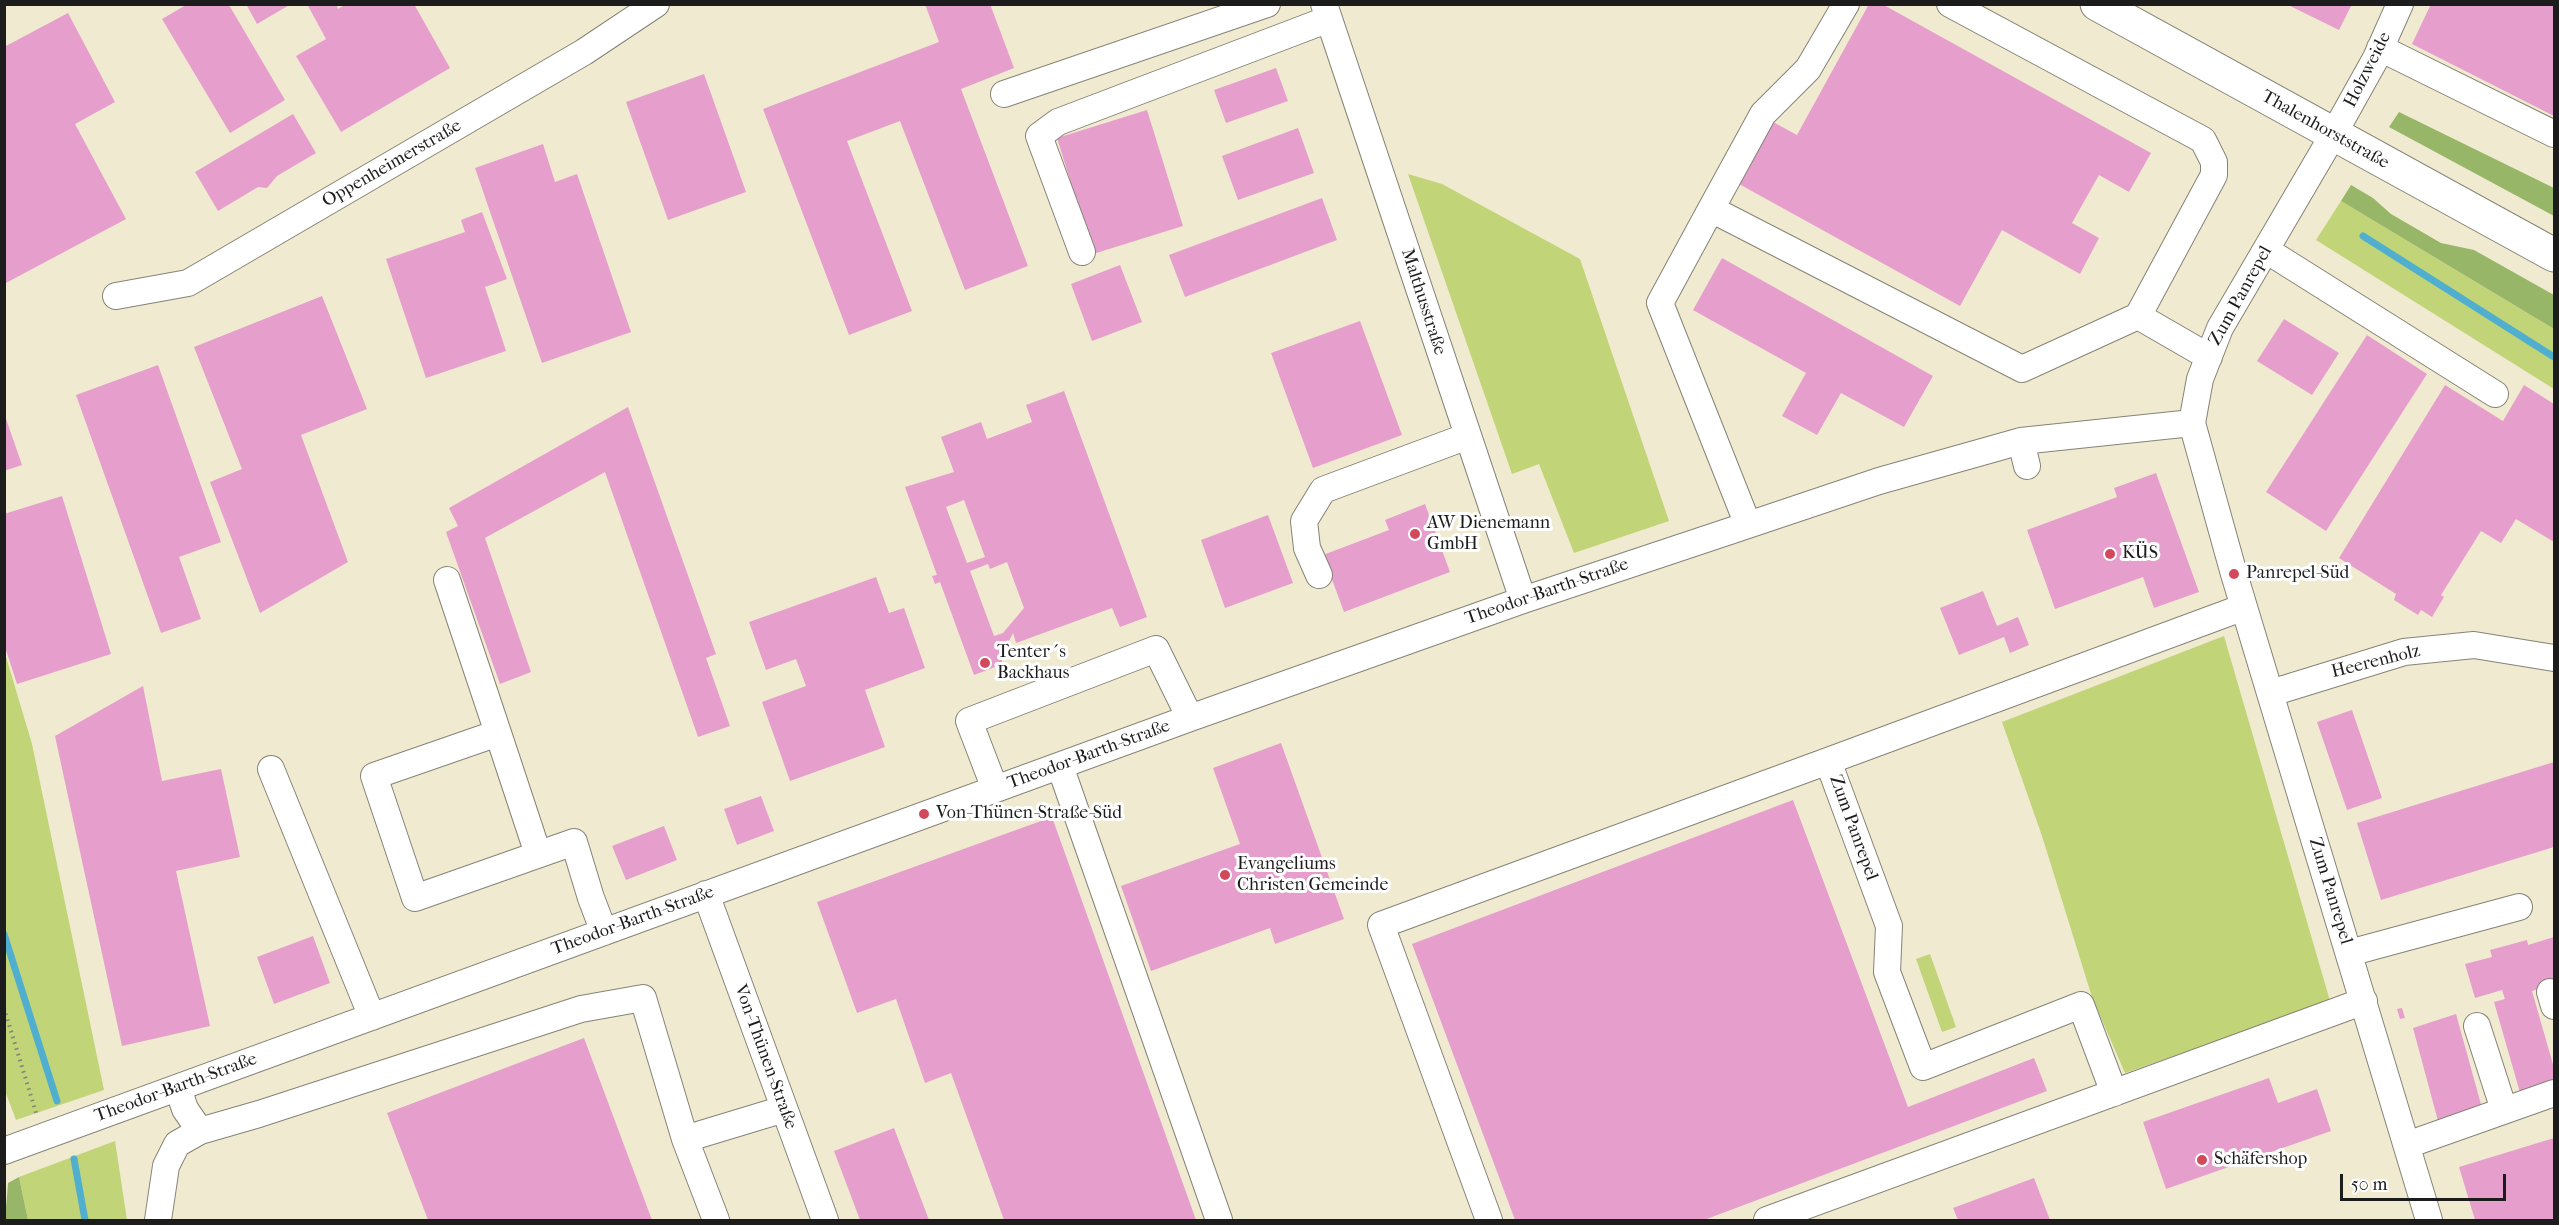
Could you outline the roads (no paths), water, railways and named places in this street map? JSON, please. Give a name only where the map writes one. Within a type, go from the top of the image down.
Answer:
[{"type":"main road","name":"Thalenhorststraße","points":[[2097,4],[2554,255]]},
{"type":"street","name":"Oppenheimerstraße","points":[[116,296],[188,283],[584,52],[656,4]]},
{"type":"street","points":[[1004,94],[1267,4]]},
{"type":"street","points":[[1748,525],[1660,303],[1762,114],[1808,69],[1846,4]]},
{"type":"street","points":[[1711,209],[2022,369],[2138,316],[2214,175],[2214,162],[2210,150],[2203,140],[1950,4]]},
{"type":"street","name":"Holzweide","points":[[2333,135],[2380,48],[2400,4]]},
{"type":"street","points":[[1082,252],[1039,136],[1058,122],[1327,12]]},
{"type":"street","name":"Malthusstraße","points":[[1327,12],[1523,600]]},
{"type":"street","points":[[2380,48],[2554,134]]},
{"type":"street","name":"Zum Panrepel","points":[[2333,135],[2220,328],[2200,379],[2192,423],[2244,607],[2429,1221]]},
{"type":"street","points":[[2266,250],[2495,394]]},
{"type":"street","points":[[2138,316],[2209,357]]},
{"type":"street","name":"Theodor-Barth-Straße","points":[[4,1151],[1190,718],[1523,600],[1879,481],[2021,441],[2192,423]]},
{"type":"street","points":[[1319,575],[1307,548],[1304,521],[1323,490],[1468,436]]},
{"type":"street","points":[[2021,441],[2027,466]]},
{"type":"street","points":[[447,580],[538,855]]},
{"type":"street","name":"Zum Panrepel","points":[[2114,1093],[2081,1005],[1923,1067],[1887,972],[1889,926],[1828,761],[2244,607]]},
{"type":"street","name":"Heerenholz","points":[[2271,693],[2404,652],[2474,645],[2554,658]]},
{"type":"street","points":[[995,789],[969,721],[1156,649],[1190,718]]},
{"type":"street","points":[[498,733],[374,776],[415,898],[574,842],[604,932]]},
{"type":"street","points":[[1489,1221],[1382,925],[1828,761]]},
{"type":"street","points":[[1059,766],[1219,1221]]},
{"type":"street","points":[[271,769],[372,1017]]},
{"type":"street","name":"Von-Thünen-Straße","points":[[706,894],[825,1221]]},
{"type":"street","points":[[2349,953],[2519,907]]},
{"type":"street","points":[[158,1221],[170,1158],[177,1144],[200,1131],[581,1010],[643,998],[685,1139],[716,1221]]},
{"type":"street","points":[[1767,1221],[2364,1001]]},
{"type":"street","points":[[2477,1026],[2504,1110]]},
{"type":"street","points":[[178,1088],[185,1109],[200,1131]]},
{"type":"street","points":[[2407,1145],[2554,1093]]},
{"type":"street","points":[[685,1139],[784,1109]]},
{"type":"waterway","points":[[2363,236],[2554,357]]},
{"type":"waterway","points":[[4,934],[57,1101]]},
{"type":"waterway","points":[[74,1159],[85,1220]]},
{"type":"place","name":"AW Dienemann GmbH","points":[[1415,534]]},
{"type":"place","name":"KÜS","points":[[2110,554]]},
{"type":"place","name":"Panrepel-Süd","points":[[2234,574]]},
{"type":"place","name":"Tenter´s Backhaus","points":[[985,663]]},
{"type":"place","name":"Von-Thünen-Straße-Süd","points":[[924,814]]},
{"type":"place","name":"Evangeliums Christen Gemeinde","points":[[1225,875]]},
{"type":"place","name":"Schäfershop","points":[[2202,1160]]}]
